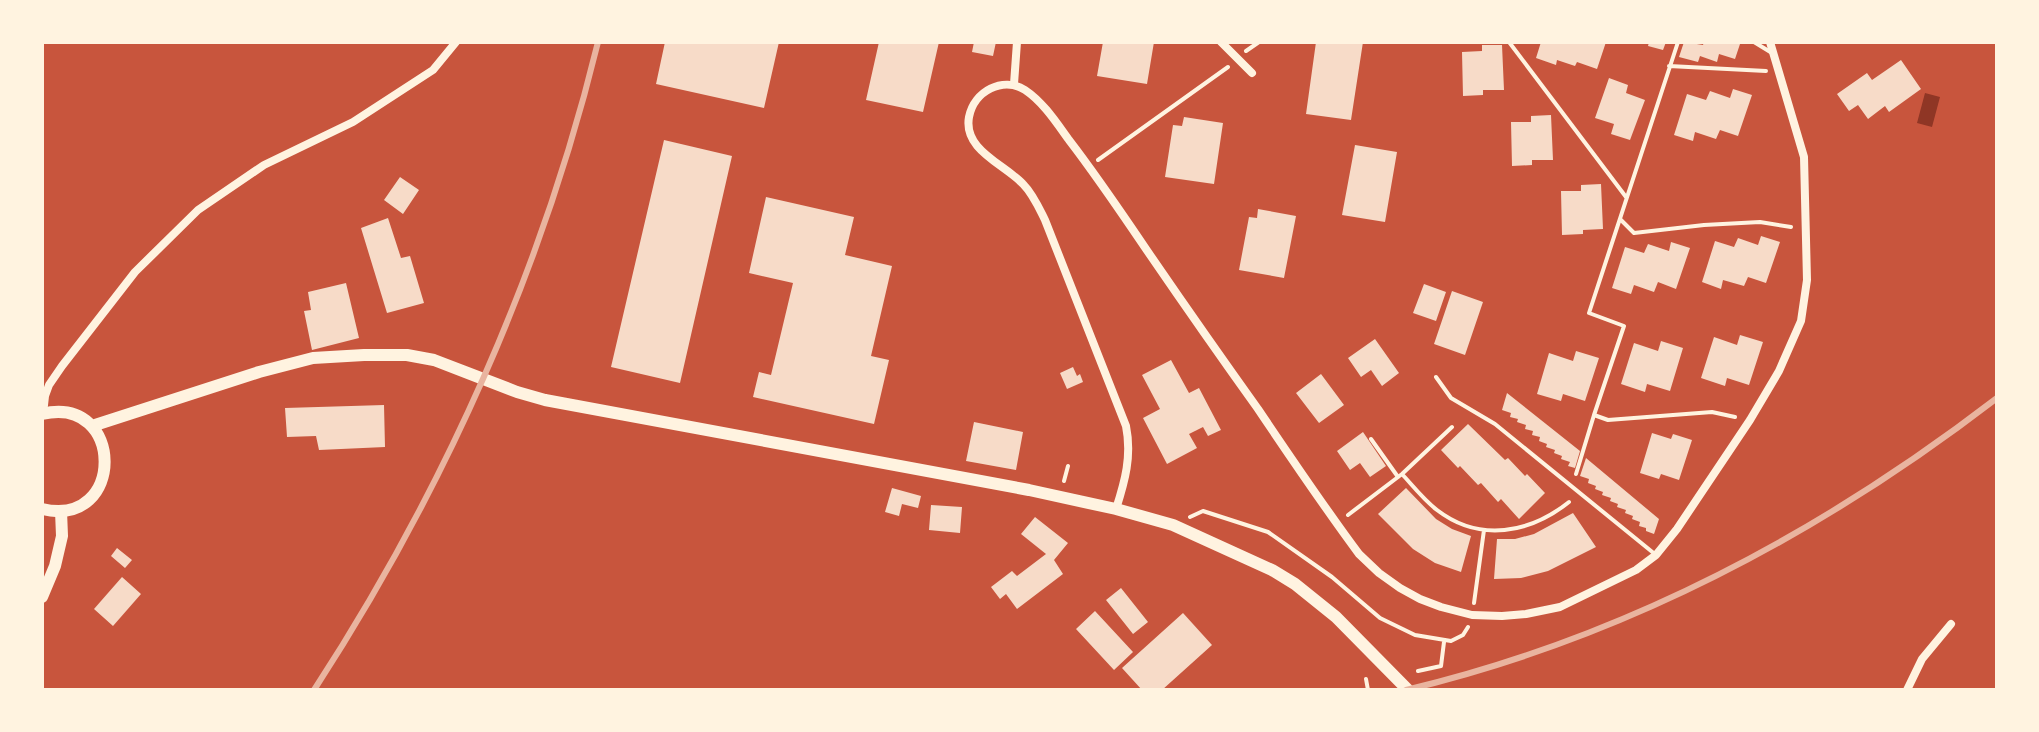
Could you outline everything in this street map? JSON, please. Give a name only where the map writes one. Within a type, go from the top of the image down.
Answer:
[{"type":"main road","points":[[92,426],[259,372],[313,358],[407,355],[434,360],[545,400],[1029,490],[1173,525],[1272,570],[1295,584],[1336,617],[1408,690]]},
{"type":"main road","points":[[42,509],[61,511],[84,503],[101,485],[106,460],[104,448],[92,426],[73,414],[43,414]]},
{"type":"main road","points":[[42,597],[55,566],[62,536],[61,511]]},
{"type":"street","points":[[43,414],[49,385],[62,366],[135,272],[198,210],[264,165],[353,122],[433,70],[456,42]]},
{"type":"street","points":[[1014,84],[1017,42]]},
{"type":"street","points":[[1221,42],[1252,73]]},
{"type":"street","points":[[1116,509],[1129,455],[1122,417],[1036,201],[1022,183],[978,147],[969,128],[970,112],[984,92],[996,85],[1014,84],[1033,96],[1048,112],[1359,554],[1400,588],[1441,607],[1472,615],[1526,614],[1560,607],[1636,570],[1656,555],[1750,420],[1779,371],[1801,321],[1807,280],[1804,157],[1770,42]]},
{"type":"street","points":[[1907,690],[1922,659],[1951,624]]},
{"type":"lane","points":[[1754,42],[1772,53]]},
{"type":"lane","points":[[1436,377],[1451,398],[1495,424],[1656,555]]},
{"type":"path","points":[[1509,42],[1626,197]]},
{"type":"path","points":[[1579,463],[1624,326],[1589,313],[1678,42]]},
{"type":"path","points":[[1669,66],[1780,74]]},
{"type":"path","points":[[1102,158],[1223,72]]},
{"type":"path","points":[[1620,219],[1634,233],[1760,222],[1807,229]]},
{"type":"path","points":[[1594,415],[1608,420],[1712,412],[1750,420]]},
{"type":"path","points":[[1348,515],[1400,476],[1452,427]]},
{"type":"path","points":[[1371,439],[1400,476],[1437,510],[1451,519],[1484,530],[1531,525],[1569,502]]},
{"type":"path","points":[[1064,481],[1068,466]]},
{"type":"path","points":[[1196,514],[1203,511],[1268,532],[1332,577],[1380,618],[1415,635],[1444,642],[1458,639],[1468,628],[1472,615]]},
{"type":"path","points":[[1474,601],[1484,530]]},
{"type":"path","points":[[1418,671],[1441,666],[1444,642]]},
{"type":"path","points":[[1366,679],[1368,690]]},
{"type":"shaded area","points":[[1925,93],[1940,97],[1932,127],[1917,123]]},
{"type":"building","points":[[665,42],[779,42],[764,108],[656,84]]},
{"type":"building","points":[[879,42],[939,42],[923,112],[866,100]]},
{"type":"building","points":[[974,42],[996,42],[993,56],[972,52]]},
{"type":"building","points":[[1103,42],[1154,42],[1147,84],[1097,76]]},
{"type":"building","points":[[1316,42],[1363,42],[1351,120],[1306,114]]},
{"type":"building","points":[[1541,42],[1606,42],[1597,69],[1577,62],[1575,66],[1557,60],[1556,65],[1536,58]]},
{"type":"building","points":[[1649,42],[1666,42],[1663,50],[1648,46]]},
{"type":"building","points":[[1684,42],[1740,44],[1735,59],[1719,54],[1717,62],[1700,56],[1698,62],[1679,57]]},
{"type":"building","points":[[1482,45],[1502,45],[1504,90],[1483,90],[1483,95],[1463,96],[1462,52],[1482,51]]},
{"type":"building","points":[[1901,60],[1921,89],[1889,112],[1885,106],[1868,119],[1858,105],[1849,111],[1837,94],[1867,73],[1872,80]]},
{"type":"building","points":[[1609,78],[1628,85],[1626,93],[1645,100],[1630,140],[1611,134],[1614,124],[1595,118]]},
{"type":"building","points":[[1733,89],[1752,95],[1738,136],[1720,130],[1716,139],[1695,132],[1693,141],[1674,135],[1687,94],[1706,100],[1710,91],[1730,98]]},
{"type":"building","points":[[1551,115],[1553,160],[1532,160],[1532,165],[1512,166],[1511,122],[1531,122],[1531,116]]},
{"type":"building","points":[[1184,117],[1223,123],[1214,184],[1165,177],[1173,125],[1182,126]]},
{"type":"building","points":[[664,140],[732,156],[680,383],[611,367]]},
{"type":"building","points":[[1355,145],[1397,152],[1385,222],[1342,215]]},
{"type":"building","points":[[400,177],[419,190],[403,214],[384,200]]},
{"type":"building","points":[[1601,184],[1603,229],[1562,235],[1561,191],[1581,191],[1581,185]]},
{"type":"building","points":[[766,197],[854,217],[845,255],[892,266],[871,356],[889,360],[874,424],[753,397],[759,372],[771,375],[793,283],[749,273]]},
{"type":"building","points":[[1258,209],[1296,216],[1284,278],[1239,270],[1249,217],[1257,218]]},
{"type":"building","points":[[388,218],[401,258],[410,256],[424,303],[387,313],[361,228]]},
{"type":"building","points":[[1761,236],[1780,242],[1766,283],[1748,277],[1744,286],[1723,280],[1721,289],[1702,282],[1715,241],[1734,247],[1738,238],[1758,245]]},
{"type":"building","points":[[1671,242],[1690,248],[1676,289],[1658,282],[1654,292],[1634,285],[1631,294],[1612,288],[1625,247],[1644,253],[1648,244],[1669,251]]},
{"type":"building","points":[[346,283],[359,338],[312,350],[304,311],[311,310],[308,292]]},
{"type":"building","points":[[1424,284],[1446,292],[1436,321],[1413,313]]},
{"type":"building","points":[[1452,291],[1483,302],[1465,355],[1434,344]]},
{"type":"building","points":[[1740,335],[1763,342],[1749,385],[1727,378],[1725,386],[1701,378],[1714,337],[1737,345]]},
{"type":"building","points":[[1375,339],[1399,373],[1382,386],[1371,370],[1361,377],[1348,358]]},
{"type":"building","points":[[1661,341],[1683,348],[1670,391],[1647,384],[1645,392],[1621,384],[1634,343],[1658,351]]},
{"type":"building","points":[[1576,351],[1599,358],[1585,401],[1563,394],[1561,401],[1537,394],[1549,353],[1573,361]]},
{"type":"building","points":[[1171,360],[1189,393],[1199,388],[1221,430],[1208,436],[1203,427],[1189,434],[1197,448],[1167,464],[1143,418],[1160,409],[1142,375]]},
{"type":"building","points":[[1073,367],[1083,382],[1067,389],[1060,373]]},
{"type":"building","points":[[1321,374],[1344,405],[1319,423],[1296,393]]},
{"type":"building","points":[[1507,393],[1580,451],[1575,468],[1568,466],[1570,462],[1561,459],[1562,456],[1554,453],[1555,450],[1539,441],[1540,437],[1532,435],[1533,431],[1525,429],[1526,425],[1510,417],[1511,413],[1502,410]]},
{"type":"building","points":[[384,405],[385,447],[319,450],[316,436],[287,437],[285,408]]},
{"type":"building","points":[[974,422],[1023,432],[1016,470],[966,461]]},
{"type":"building","points":[[1468,424],[1545,493],[1519,519],[1501,499],[1498,502],[1481,483],[1478,485],[1441,450]]},
{"type":"building","points":[[1363,432],[1386,466],[1370,477],[1360,463],[1350,470],[1337,451]]},
{"type":"building","points":[[1652,433],[1671,439],[1673,434],[1692,440],[1679,480],[1661,474],[1659,479],[1640,473]]},
{"type":"building","points":[[1586,458],[1659,519],[1654,534],[1639,526],[1640,522],[1625,513],[1626,510],[1617,507],[1618,504],[1610,501],[1611,498],[1602,495],[1603,492],[1595,489],[1596,486],[1588,483],[1589,479],[1580,476]]},
{"type":"building","points":[[892,488],[921,496],[918,508],[902,504],[899,516],[885,512]]},
{"type":"building","points":[[1406,488],[1436,519],[1471,536],[1461,572],[1435,563],[1413,549],[1378,514]]},
{"type":"building","points":[[931,505],[962,507],[960,533],[929,530]]},
{"type":"building","points":[[1573,513],[1596,547],[1548,571],[1521,578],[1494,579],[1497,539],[1515,539],[1534,534]]},
{"type":"building","points":[[1035,517],[1068,543],[1054,560],[1063,574],[1017,609],[1006,594],[1000,599],[991,587],[1012,571],[1017,576],[1046,554],[1021,534]]},
{"type":"building","points":[[117,548],[132,560],[125,568],[111,556]]},
{"type":"building","points":[[122,577],[141,594],[113,626],[94,609]]},
{"type":"building","points":[[1121,588],[1148,622],[1133,634],[1106,600]]},
{"type":"building","points":[[1095,611],[1133,652],[1114,670],[1076,629]]},
{"type":"building","points":[[1183,613],[1212,645],[1162,690],[1142,690],[1122,668]]},
{"type":"railway","points":[[314,690],[405,538],[483,378],[518,296],[548,212],[598,42]]},
{"type":"railway","points":[[1406,690],[1565,642],[1717,576],[1861,494],[1997,398]]}]
